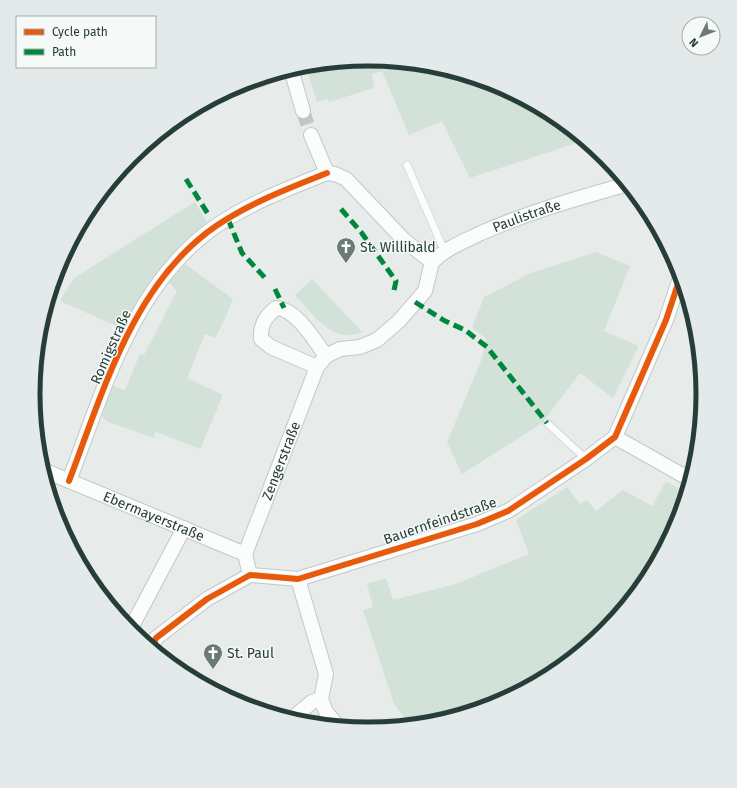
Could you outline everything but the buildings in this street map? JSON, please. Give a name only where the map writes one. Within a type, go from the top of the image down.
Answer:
[{"type":"street","points":[[293,75],[302,111]]},
{"type":"street","points":[[310,136],[327,173],[346,178],[404,240],[432,262]]},
{"type":"street","name":"Romigstraße","points":[[69,481],[127,334],[144,303],[184,253],[215,226],[264,198],[327,173]]},
{"type":"street","name":"Paulistraße","points":[[432,262],[444,250],[500,225],[565,202],[622,186]]},
{"type":"street","name":"Zengerstraße","points":[[245,554],[317,367],[326,356],[340,349],[360,347],[378,340],[399,321],[424,291],[432,262]]},
{"type":"street","name":"Bauernfeindstraße","points":[[250,575],[298,579],[477,524],[508,511],[586,459],[615,437],[666,320],[678,283]]},
{"type":"street","points":[[317,367],[271,347],[261,339],[260,328],[268,314],[276,308],[284,308],[295,316],[326,356]]},
{"type":"street","points":[[615,437],[686,477]]},
{"type":"street","name":"Ebermayerstraße","points":[[50,473],[245,554]]},
{"type":"street","points":[[134,623],[184,528]]},
{"type":"street","points":[[154,643],[156,638],[207,599],[250,575],[245,554]]},
{"type":"street","points":[[298,579],[326,674],[320,699],[326,712],[334,721]]},
{"type":"street","points":[[297,714],[312,702],[320,699]]},
{"type":"lane","points":[[407,166],[444,250]]},
{"type":"lane","points":[[547,423],[586,459]]},
{"type":"shaded area","points":[[347,66],[390,66],[411,68],[454,77],[474,83],[514,99],[551,121],[579,142],[470,178],[442,121],[409,135],[382,71],[372,74],[374,88],[329,102],[328,99],[317,102],[307,71]]},
{"type":"shaded area","points":[[263,83],[265,86],[232,98],[198,114],[223,99]]},
{"type":"shaded area","points":[[195,202],[207,223],[181,246],[170,259],[149,286],[121,328],[60,301],[74,278]]},
{"type":"shaded area","points":[[596,252],[630,266],[604,331],[639,346],[613,398],[580,373],[542,423],[462,474],[447,442],[480,364],[487,339],[472,328],[484,297],[531,273]]},
{"type":"shaded area","points":[[185,264],[233,299],[215,338],[205,334],[187,378],[223,395],[200,449],[156,432],[153,438],[106,421],[101,414],[113,386],[125,390],[140,354],[144,355],[177,291],[169,282]]},
{"type":"shaded area","points":[[312,279],[362,332],[352,335],[333,331],[324,326],[309,311],[295,295]]},
{"type":"shaded area","points":[[666,481],[683,491],[672,520],[642,577],[615,611],[585,641],[551,667],[514,689],[474,705],[454,711],[407,720],[394,704],[363,610],[373,607],[367,584],[386,578],[393,600],[456,584],[529,554],[516,520],[567,487],[580,504],[587,500],[596,511],[623,490],[652,506]]},
{"type":"tunnel","points":[[303,111],[311,135]]},
{"type":"marked path","points":[[186,179],[208,214]]},
{"type":"marked path","points":[[341,209],[361,232],[396,281],[393,295]]},
{"type":"marked path","points":[[228,219],[242,253],[266,279]]},
{"type":"marked path","points":[[275,289],[284,308]]},
{"type":"marked path","points":[[415,302],[445,321],[465,330],[487,347],[547,423]]},
{"type":"cycle path","points":[[69,481],[109,376],[124,342],[142,308],[163,277],[187,250],[216,226],[242,210],[270,196],[327,173]]},
{"type":"cycle path","points":[[154,643],[156,638],[207,599],[250,575],[298,579],[477,524],[508,511],[586,459],[615,437],[666,320],[678,283]]},
{"type":"place","name":"St. Willibald","points":[[346,264]]},
{"type":"place","name":"St. Paul","points":[[213,670]]}]
